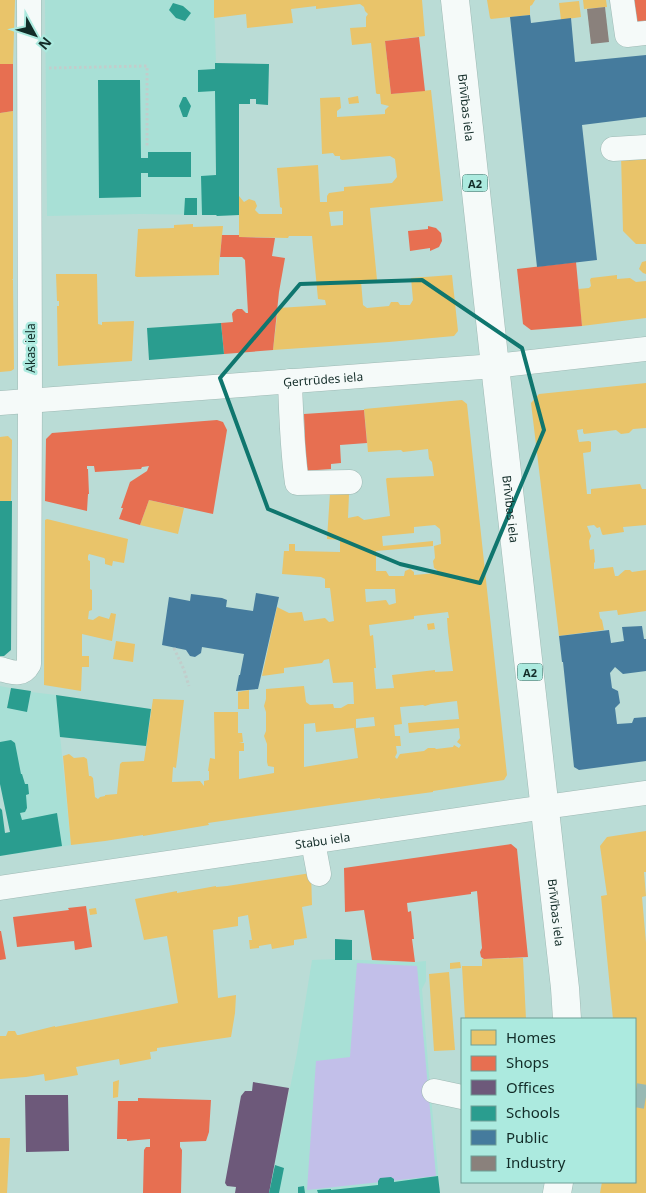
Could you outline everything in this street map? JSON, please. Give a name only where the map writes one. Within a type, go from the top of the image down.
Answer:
[{"type":"highway","name":"Brīvības iela","points":[[455,0],[568,1018]]},
{"type":"street","name":"Akas iela","points":[[0,670],[18,673],[27,668],[28,664],[30,400],[29,0]]},
{"type":"street","points":[[622,0],[627,35],[646,33]]},
{"type":"street","points":[[613,149],[646,147]]},
{"type":"street","name":"Ģertrūdes iela","points":[[0,402],[495,366],[646,349]]},
{"type":"street","points":[[290,381],[294,463],[297,483],[350,482]]},
{"type":"street","name":"Stabu iela","points":[[0,888],[646,793]]},
{"type":"street","points":[[313,842],[319,874]]},
{"type":"street","points":[[434,1091],[461,1097]]},
{"type":"path","points":[[46,68],[147,66],[147,146]]},
{"type":"path","points":[[174,648],[190,686]]},
{"type":"highlighted area","points":[[422,280],[522,348],[544,430],[480,583],[400,564],[268,509],[220,378],[300,284]]},
{"type":"shaded area","points":[[45,0],[214,0],[215,69],[198,70],[198,91],[215,91],[216,215],[47,216]]},
{"type":"shaded area","points":[[0,686],[10,688],[7,708],[27,711],[31,692],[56,695],[71,845],[15,854],[0,784]]},
{"type":"shaded area","points":[[312,960],[426,961],[426,981],[422,989],[440,1193],[269,1193],[297,1053]]},
{"type":"shaded area","points":[[357,963],[417,966],[436,1176],[307,1190],[316,1061],[350,1057]]},
{"type":"building: Homes","points":[[0,0],[15,0],[13,64],[0,64]]},
{"type":"building: Homes","points":[[214,0],[422,0],[425,36],[385,41],[391,94],[431,90],[443,201],[370,208],[377,280],[361,281],[363,305],[367,308],[389,306],[391,302],[398,302],[400,305],[410,305],[413,300],[411,278],[452,275],[458,331],[454,336],[273,350],[278,308],[326,305],[325,300],[318,299],[312,236],[289,236],[288,238],[239,237],[239,196],[244,202],[249,199],[255,201],[257,206],[255,210],[259,214],[282,214],[277,168],[318,165],[320,202],[327,202],[329,193],[344,191],[344,187],[392,183],[397,177],[395,159],[390,156],[342,160],[340,156],[335,156],[333,153],[322,154],[320,98],[340,97],[341,108],[337,111],[337,117],[385,114],[385,110],[389,106],[381,104],[380,94],[376,93],[371,43],[352,45],[350,28],[366,27],[366,17],[368,14],[360,4],[316,9],[316,6],[291,9],[293,23],[247,28],[246,14],[214,18]],"holes":[[[343,211],[343,225],[331,226],[329,212]]]},
{"type":"building: Homes","points":[[487,0],[535,0],[530,6],[530,15],[491,19]]},
{"type":"building: Homes","points":[[583,0],[606,0],[607,7],[584,9]]},
{"type":"building: Homes","points":[[579,1],[581,17],[561,20],[559,3]]},
{"type":"building: Homes","points":[[358,96],[359,103],[349,104],[348,98]]},
{"type":"building: Homes","points":[[13,111],[12,280],[14,369],[0,372],[0,113]]},
{"type":"building: Homes","points":[[646,153],[646,244],[636,244],[623,231],[621,155]]},
{"type":"building: Homes","points":[[193,224],[193,227],[223,226],[219,275],[135,276],[138,229],[174,228],[174,225]]},
{"type":"building: Homes","points":[[646,261],[646,274],[639,269],[642,262]]},
{"type":"building: Homes","points":[[56,274],[97,274],[98,324],[102,325],[102,322],[134,321],[132,361],[58,366],[57,306],[59,306],[59,301],[57,301]]},
{"type":"building: Homes","points":[[617,275],[617,279],[630,278],[636,282],[646,281],[646,318],[582,326],[578,289],[589,288],[591,286],[591,278]]},
{"type":"building: Homes","points":[[646,383],[646,428],[633,429],[629,433],[621,434],[616,430],[584,434],[583,429],[577,430],[579,442],[591,442],[591,451],[583,453],[587,494],[591,494],[591,489],[640,484],[642,489],[646,489],[646,525],[623,527],[624,532],[603,535],[600,527],[597,528],[594,525],[587,526],[591,536],[589,541],[590,550],[594,549],[594,569],[613,567],[615,576],[618,576],[625,570],[632,572],[646,570],[646,611],[618,615],[617,610],[599,612],[604,630],[559,636],[531,403],[539,394]]},
{"type":"building: Homes","points":[[462,400],[467,404],[507,775],[504,780],[433,792],[208,823],[209,825],[143,836],[71,845],[63,756],[69,754],[74,758],[84,757],[87,759],[89,776],[93,778],[95,797],[98,799],[105,795],[117,794],[120,764],[122,762],[144,761],[153,699],[184,700],[176,768],[173,767],[172,782],[200,781],[204,786],[204,781],[209,780],[210,758],[215,759],[214,712],[238,712],[238,733],[242,733],[243,742],[239,743],[244,743],[244,751],[239,751],[239,779],[274,773],[274,767],[268,766],[267,744],[264,736],[266,731],[266,712],[264,706],[266,689],[304,686],[306,702],[310,705],[333,704],[334,708],[341,708],[348,704],[354,704],[353,682],[333,683],[329,659],[324,660],[322,663],[284,668],[284,673],[262,676],[277,607],[289,613],[302,612],[304,621],[325,618],[329,622],[334,621],[330,588],[325,588],[325,579],[321,577],[282,574],[284,551],[289,551],[289,544],[295,544],[295,551],[340,552],[340,540],[327,539],[330,493],[349,494],[348,518],[358,516],[364,520],[390,516],[387,478],[434,476],[428,449],[403,452],[401,450],[368,452],[364,409]],"holes":[[[435,525],[440,529],[441,544],[434,546],[435,558],[433,561],[437,573],[414,575],[414,572],[410,569],[405,571],[404,576],[389,576],[386,571],[376,571],[376,551],[433,546],[433,541],[383,546],[382,536],[414,533],[414,527]],[[365,589],[395,589],[396,603],[389,605],[386,600],[366,602]],[[448,612],[448,632],[453,671],[435,672],[435,670],[392,675],[394,688],[376,689],[373,635],[370,636],[369,625],[414,619],[414,616]],[[457,701],[459,719],[408,723],[409,733],[459,728],[460,738],[457,742],[461,745],[459,748],[454,745],[453,747],[428,748],[424,751],[400,754],[397,759],[395,757],[397,753],[396,746],[401,746],[400,736],[395,736],[394,725],[402,724],[400,707],[425,706]],[[374,717],[375,726],[356,728],[356,719]],[[315,723],[316,732],[354,728],[358,758],[304,767],[304,724]]]},
{"type":"building: Homes","points":[[8,436],[12,440],[11,501],[0,501],[0,437]]},
{"type":"building: Homes","points":[[149,500],[184,508],[178,534],[140,525]]},
{"type":"building: Homes","points":[[45,520],[128,539],[124,563],[113,561],[112,566],[105,564],[104,558],[89,554],[88,556],[90,561],[92,610],[89,611],[88,619],[93,620],[99,616],[109,619],[111,613],[116,614],[112,641],[82,634],[82,656],[89,656],[89,667],[82,667],[81,691],[44,685]]},
{"type":"building: Homes","points":[[434,623],[435,629],[428,630],[427,624]]},
{"type":"building: Homes","points":[[116,641],[135,644],[133,662],[113,659]]},
{"type":"building: Homes","points":[[249,690],[249,709],[238,709],[238,692]]},
{"type":"building: Homes","points":[[646,831],[646,872],[644,872],[646,896],[642,897],[646,943],[646,1193],[600,1193],[602,1183],[636,1183],[636,1018],[613,1018],[601,896],[607,895],[600,846],[607,837]]},
{"type":"building: Homes","points":[[311,873],[312,905],[302,907],[307,938],[294,940],[294,945],[272,949],[271,944],[250,949],[249,940],[252,940],[248,915],[238,917],[238,926],[213,930],[218,998],[236,995],[231,1037],[157,1048],[157,1051],[150,1052],[151,1059],[120,1065],[119,1059],[76,1067],[78,1075],[45,1081],[44,1074],[0,1079],[0,1036],[6,1036],[8,1031],[15,1031],[19,1035],[55,1026],[178,1003],[167,936],[144,940],[135,899],[177,891],[177,893]]},
{"type":"building: Homes","points":[[96,908],[97,914],[90,915],[89,909]]},
{"type":"building: Homes","points":[[523,958],[526,1018],[465,1018],[462,966],[482,966],[482,959]]},
{"type":"building: Homes","points":[[460,962],[461,968],[450,969],[450,963]]},
{"type":"building: Homes","points":[[449,972],[455,1050],[434,1051],[429,974]]},
{"type":"building: Homes","points":[[119,1080],[118,1097],[113,1098],[113,1082]]},
{"type":"building: Homes","points":[[0,1138],[10,1138],[7,1193],[0,1193]]},
{"type":"building: Shops","points":[[634,0],[646,0],[646,23],[637,23]]},
{"type":"building: Shops","points":[[419,37],[425,91],[391,94],[385,41]]},
{"type":"building: Shops","points":[[0,64],[13,64],[13,111],[0,113]]},
{"type":"building: Shops","points":[[428,226],[436,228],[441,233],[442,241],[439,247],[430,251],[430,248],[410,251],[408,231],[428,229]]},
{"type":"building: Shops","points":[[222,235],[275,238],[272,256],[285,258],[279,292],[273,350],[224,354],[221,323],[233,322],[232,314],[237,309],[242,309],[248,313],[245,260],[242,257],[220,257]]},
{"type":"building: Shops","points":[[576,262],[582,326],[531,330],[523,324],[517,269]]},
{"type":"building: Shops","points":[[364,410],[367,443],[340,445],[341,463],[331,464],[331,469],[303,471],[301,445],[305,445],[304,414]]},
{"type":"building: Shops","points":[[217,420],[223,422],[227,430],[213,514],[149,500],[140,525],[119,519],[130,482],[147,471],[149,466],[142,467],[141,469],[95,472],[94,466],[87,466],[89,494],[87,511],[45,501],[46,439],[52,433]]},
{"type":"building: Shops","points":[[511,844],[517,849],[528,957],[484,959],[481,957],[480,952],[482,948],[477,891],[471,892],[471,894],[407,903],[408,912],[411,911],[415,962],[372,960],[364,910],[345,912],[344,868]]},
{"type":"building: Shops","points":[[86,906],[92,947],[75,950],[74,941],[17,947],[13,917]]},
{"type":"building: Shops","points":[[0,931],[6,959],[0,960]]},
{"type":"building: Shops","points":[[138,1098],[211,1100],[209,1132],[206,1141],[180,1142],[182,1150],[181,1193],[143,1193],[144,1150],[146,1147],[150,1147],[150,1139],[127,1141],[127,1139],[117,1139],[118,1101],[138,1101]]},
{"type":"building: Offices","points":[[253,1082],[289,1088],[269,1193],[235,1193],[236,1187],[227,1186],[225,1183],[241,1096],[245,1091],[252,1091]]},
{"type":"building: Offices","points":[[25,1095],[68,1095],[69,1151],[26,1152]]},
{"type":"building: Schools","points":[[173,3],[183,6],[191,13],[185,21],[176,18],[169,10]]},
{"type":"building: Schools","points":[[215,63],[269,64],[268,105],[256,104],[256,99],[250,99],[250,104],[239,104],[239,215],[202,215],[201,176],[216,175],[215,91],[198,92],[198,70],[215,69]]},
{"type":"building: Schools","points":[[98,80],[140,80],[141,158],[148,158],[148,152],[191,152],[191,177],[148,177],[148,173],[141,173],[141,197],[99,198]]},
{"type":"building: Schools","points":[[183,97],[186,97],[191,106],[187,117],[183,117],[179,106]]},
{"type":"building: Schools","points":[[185,198],[197,198],[197,215],[184,215]]},
{"type":"building: Schools","points":[[221,323],[224,354],[149,360],[147,328]]},
{"type":"building: Schools","points":[[0,501],[12,501],[11,650],[4,656],[0,656]]},
{"type":"building: Schools","points":[[11,688],[31,691],[27,712],[7,708]]},
{"type":"building: Schools","points":[[56,695],[151,709],[146,746],[60,737]]},
{"type":"building: Schools","points":[[11,740],[15,743],[21,774],[25,784],[28,784],[29,794],[26,795],[27,808],[25,812],[20,813],[22,820],[57,813],[62,846],[0,856],[0,808],[2,810],[5,833],[10,832],[0,784],[0,742]]},
{"type":"building: Schools","points":[[335,939],[352,940],[352,960],[335,960]]},
{"type":"building: Schools","points":[[275,1165],[284,1168],[279,1193],[269,1193]]},
{"type":"building: Schools","points":[[438,1176],[440,1193],[318,1193],[317,1190],[378,1185],[380,1178],[391,1177],[394,1179],[394,1182]]},
{"type":"building: Schools","points":[[304,1186],[305,1193],[298,1193],[298,1187]]},
{"type":"building: Public","points":[[530,15],[531,23],[571,18],[575,62],[646,55],[646,117],[582,125],[597,260],[537,267],[510,17]]},
{"type":"building: Public","points":[[256,593],[279,597],[258,689],[236,691],[244,654],[202,647],[201,653],[195,657],[190,656],[186,650],[162,645],[169,597],[190,601],[191,594],[222,598],[227,600],[226,607],[253,611]]},
{"type":"building: Public","points":[[642,626],[644,639],[646,639],[646,671],[623,674],[615,667],[610,673],[612,688],[618,691],[620,703],[615,708],[617,724],[632,723],[634,718],[646,717],[646,761],[579,770],[574,767],[559,636],[609,630],[611,643],[624,641],[622,627]]},
{"type":"building: Industry","points":[[605,7],[609,42],[591,44],[587,9]]},
{"type":"tunnel","points":[[636,1095],[646,1097]]}]
